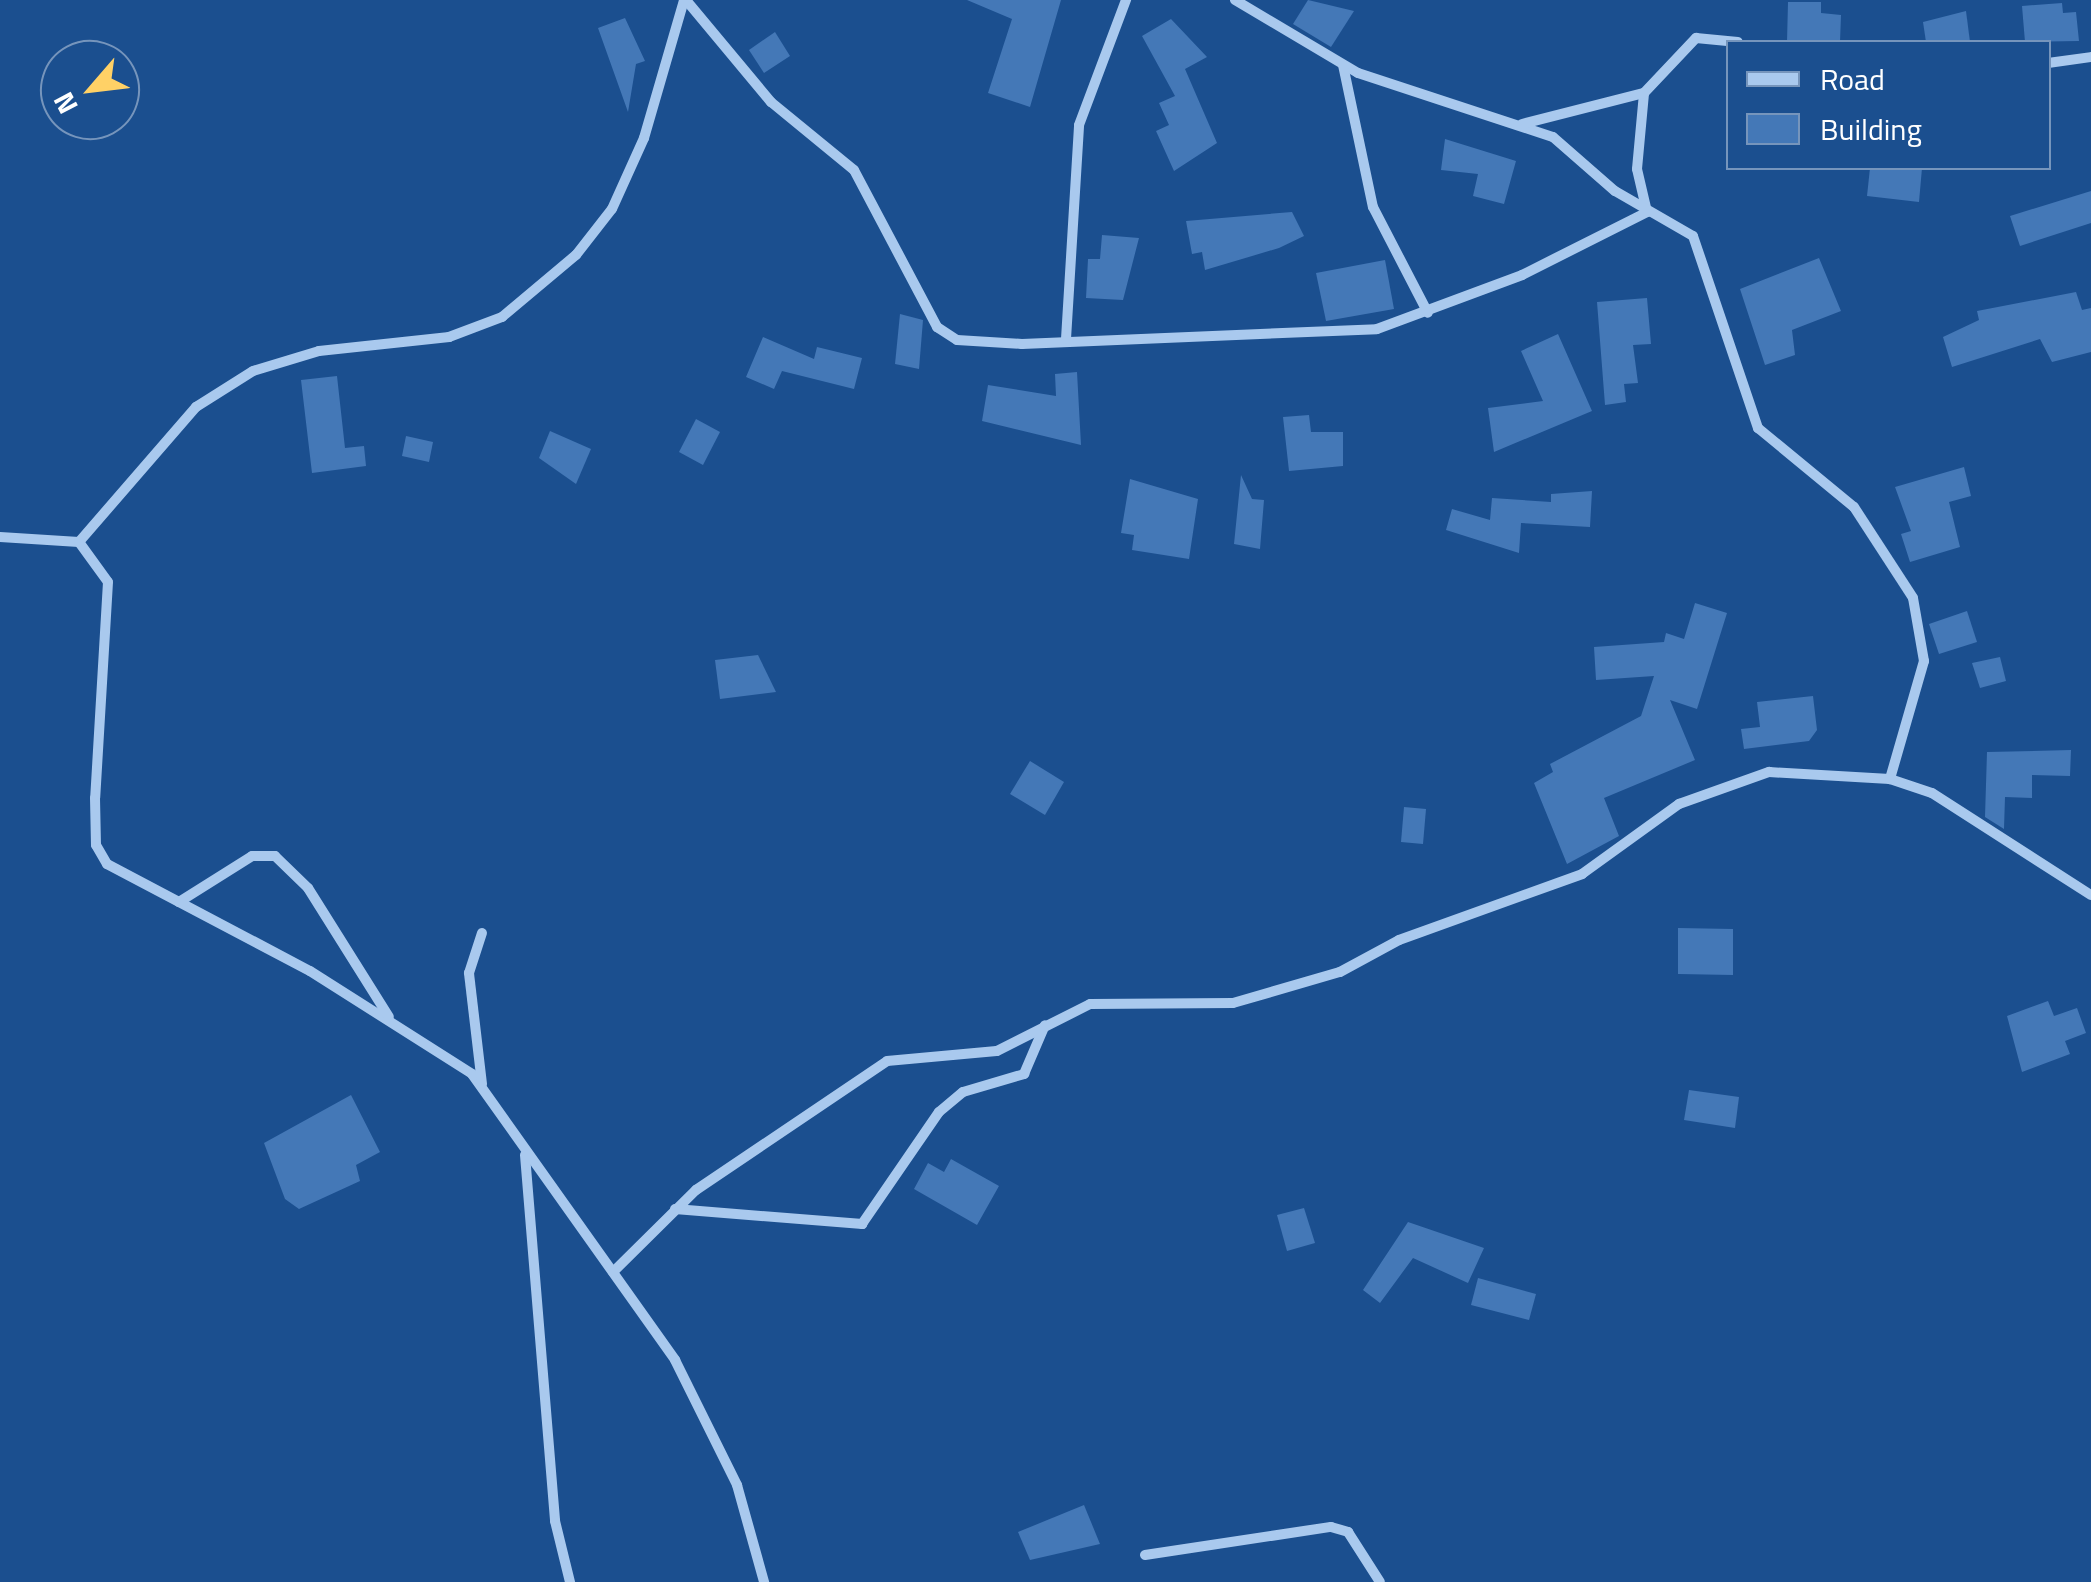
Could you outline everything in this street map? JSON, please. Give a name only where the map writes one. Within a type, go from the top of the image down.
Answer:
[{"type":"street","points":[[685,0],[771,102],[854,170],[937,327],[957,340],[1230,341],[1376,329],[1428,313],[1647,212]]},
{"type":"street","points":[[78,542],[196,407],[253,370],[319,351],[449,337],[502,317],[576,254],[612,209],[644,138],[685,0]]},
{"type":"street","points":[[1066,339],[1079,125],[1126,0]]},
{"type":"street","points":[[1235,0],[1343,66],[1553,137],[1647,212],[1680,225],[1704,253],[1758,428],[1854,507],[1913,598],[1924,661],[1890,779]]},
{"type":"street","points":[[1522,124],[1644,94],[1696,38],[1726,41]]},
{"type":"street","points":[[2051,63],[2091,56]]},
{"type":"street","points":[[1343,66],[1373,207],[1428,313]]},
{"type":"street","points":[[1644,94],[1638,169],[1647,212]]},
{"type":"street","points":[[0,538],[78,542],[102,564],[109,602],[96,845],[135,884],[179,902],[393,1022],[482,1085],[525,1154],[675,1360],[737,1485],[764,1582]]},
{"type":"street","points":[[613,1272],[675,1208],[864,1072],[886,1061],[997,1051],[1090,1004],[1234,1003],[1340,972],[1399,940],[1582,874],[1678,804],[1769,772],[1890,779],[1932,792],[2091,895]]},
{"type":"street","points":[[179,902],[252,856],[274,856],[308,888],[393,1022]]},
{"type":"street","points":[[482,933],[469,974],[482,1085]]},
{"type":"street","points":[[675,1208],[862,1224],[939,1112],[963,1092],[1024,1074],[1044,1025]]},
{"type":"street","points":[[525,1154],[555,1521],[570,1582]]},
{"type":"street","points":[[1145,1555],[1331,1527],[1348,1532],[1380,1582]]},
{"type":"building","points":[[967,0],[1061,0],[1030,107],[988,93],[1012,19]]},
{"type":"building","points":[[1308,0],[1354,11],[1331,47],[1293,24]]},
{"type":"building","points":[[1788,2],[1821,2],[1821,13],[1841,15],[1840,40],[1787,40]]},
{"type":"building","points":[[2062,3],[2063,13],[2076,12],[2079,41],[2025,40],[2022,6]]},
{"type":"building","points":[[1966,11],[1970,40],[1926,40],[1923,22]]},
{"type":"building","points":[[625,18],[645,61],[636,64],[628,112],[598,28]]},
{"type":"building","points":[[1171,19],[1207,57],[1185,69],[1217,143],[1174,171],[1156,131],[1169,125],[1159,103],[1175,96],[1142,36]]},
{"type":"building","points":[[775,32],[790,56],[764,73],[749,50]]},
{"type":"building","points":[[1445,139],[1516,161],[1504,204],[1473,196],[1478,174],[1441,170]]},
{"type":"building","points":[[1870,170],[1922,170],[1919,202],[1867,196]]},
{"type":"building","points":[[2091,191],[2091,223],[2020,246],[2010,216]]},
{"type":"building","points":[[1292,212],[1304,236],[1279,248],[1205,270],[1202,252],[1192,254],[1186,221]]},
{"type":"building","points":[[1102,235],[1139,238],[1123,300],[1086,298],[1088,259],[1100,259]]},
{"type":"building","points":[[1819,258],[1841,311],[1792,330],[1795,355],[1765,365],[1740,289]]},
{"type":"building","points":[[1385,260],[1394,309],[1326,321],[1316,273]]},
{"type":"building","points":[[2076,292],[2082,310],[2091,308],[2091,352],[2052,362],[2040,339],[1952,367],[1943,337],[1979,320],[1977,311]]},
{"type":"building","points":[[1647,298],[1651,344],[1633,345],[1638,383],[1624,384],[1626,402],[1605,405],[1597,302]]},
{"type":"building","points":[[900,314],[923,320],[919,369],[895,364]]},
{"type":"building","points":[[1558,334],[1592,411],[1494,452],[1488,408],[1543,401],[1521,351]]},
{"type":"building","points":[[763,337],[814,359],[817,347],[862,358],[854,389],[782,371],[774,389],[746,377]]},
{"type":"building","points":[[1077,372],[1081,445],[982,421],[988,385],[1056,396],[1055,374]]},
{"type":"building","points":[[337,376],[345,448],[364,446],[366,466],[312,473],[301,380]]},
{"type":"building","points":[[1309,415],[1311,432],[1343,432],[1343,466],[1289,471],[1283,417]]},
{"type":"building","points":[[696,419],[720,432],[703,465],[679,452]]},
{"type":"building","points":[[550,431],[591,449],[576,484],[539,458]]},
{"type":"building","points":[[406,436],[433,442],[429,462],[402,456]]},
{"type":"building","points":[[1964,467],[1971,496],[1949,502],[1960,547],[1910,562],[1901,534],[1911,531],[1895,487]]},
{"type":"building","points":[[1241,475],[1252,499],[1264,500],[1260,549],[1234,544]]},
{"type":"building","points":[[1130,479],[1198,499],[1189,559],[1132,550],[1134,535],[1121,533]]},
{"type":"building","points":[[1592,491],[1590,527],[1521,523],[1519,553],[1446,530],[1452,509],[1490,520],[1492,498],[1551,502],[1551,494]]},
{"type":"building","points":[[1695,603],[1727,613],[1697,709],[1670,700],[1695,760],[1604,798],[1619,836],[1567,864],[1534,783],[1553,772],[1550,764],[1641,716],[1654,676],[1596,680],[1594,647],[1664,642],[1666,633],[1684,639]]},
{"type":"building","points":[[1967,611],[1977,642],[1939,654],[1929,624]]},
{"type":"building","points":[[758,655],[776,692],[720,699],[715,660]]},
{"type":"building","points":[[2000,657],[2006,681],[1980,688],[1972,663]]},
{"type":"building","points":[[1813,696],[1817,730],[1809,741],[1744,749],[1741,729],[1760,727],[1757,702]]},
{"type":"building","points":[[2071,750],[2070,776],[2032,775],[2032,798],[2005,797],[2004,829],[1985,817],[1987,752]]},
{"type":"building","points":[[1030,761],[1064,782],[1045,815],[1010,794]]},
{"type":"building","points":[[1404,807],[1426,809],[1423,844],[1401,842]]},
{"type":"building","points":[[1678,928],[1733,929],[1733,975],[1678,974]]},
{"type":"building","points":[[2048,1001],[2054,1016],[2077,1008],[2086,1033],[2065,1041],[2070,1054],[2022,1072],[2007,1016]]},
{"type":"building","points":[[1689,1090],[1739,1097],[1735,1128],[1684,1120]]},
{"type":"building","points":[[351,1095],[380,1152],[356,1165],[360,1181],[299,1209],[285,1199],[264,1143]]},
{"type":"building","points":[[951,1159],[999,1186],[977,1225],[914,1189],[928,1163],[944,1172]]},
{"type":"building","points":[[1304,1208],[1315,1243],[1287,1251],[1277,1215]]},
{"type":"building","points":[[1408,1222],[1484,1248],[1468,1283],[1413,1258],[1380,1303],[1363,1290]]},
{"type":"building","points":[[1478,1278],[1536,1294],[1529,1320],[1471,1305]]},
{"type":"building","points":[[1084,1505],[1100,1544],[1030,1560],[1018,1532]]}]
